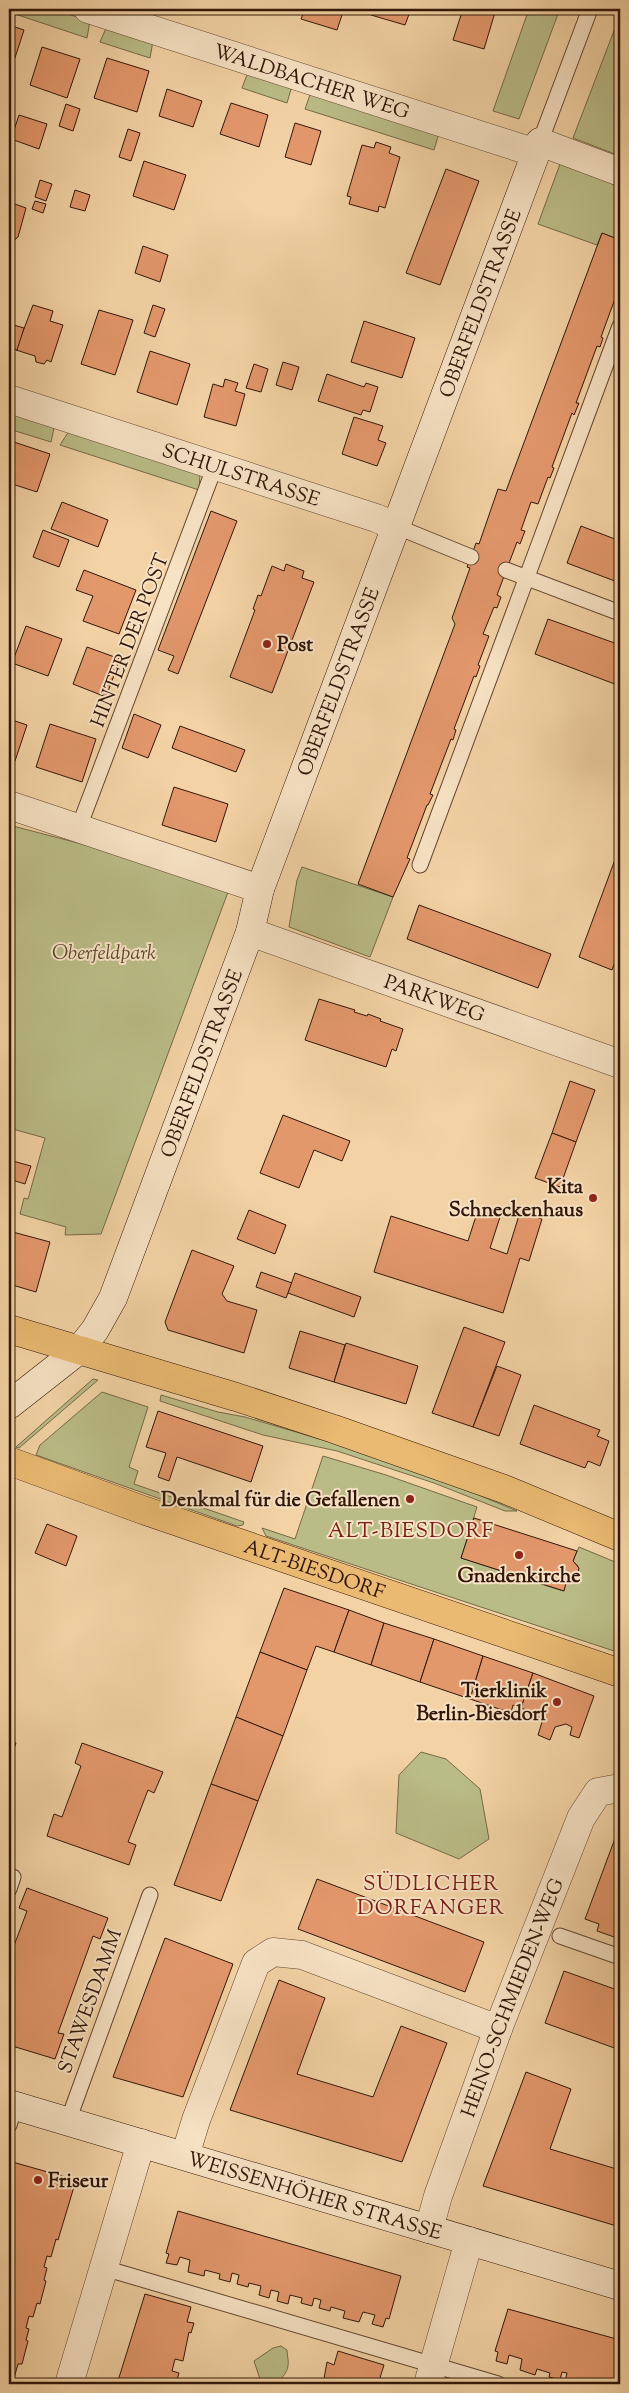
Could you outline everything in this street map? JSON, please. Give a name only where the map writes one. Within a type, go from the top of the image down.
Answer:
[{"type":"main road","points":[[9,1329],[334,1429],[504,1489],[620,1537]]},
{"type":"main road","name":"ALT-BIESDORF","points":[[9,1461],[140,1509],[620,1673]]},
{"type":"street","name":"WALDBACHER WEG","points":[[88,9],[620,172]]},
{"type":"street","name":"OBERFELDSTRASSE","points":[[79,1350],[95,1330],[113,1298],[250,932],[260,889],[538,148]]},
{"type":"street","name":"SCHULSTRASSE","points":[[9,399],[367,515],[395,526]]},
{"type":"street","points":[[9,805],[260,889]]},
{"type":"street","name":"PARKWEG","points":[[250,932],[618,1058]]},
{"type":"street","points":[[9,1406],[79,1350]]},
{"type":"street","name":"HEINO-SCHMIEDEN-WEG","points":[[428,2229],[498,2029],[581,1818],[598,1792],[620,1788]]},
{"type":"street","points":[[185,2156],[196,2120],[256,1963],[273,1952],[302,1955],[498,2029]]},
{"type":"street","name":"WEISSENHÖHER STRASSE","points":[[11,2111],[68,2121],[620,2286]]},
{"type":"street","points":[[69,2384],[141,2143]]},
{"type":"street","points":[[430,2375],[469,2241]]},
{"type":"lane","name":"OBERFELDSTRASSE","points":[[538,148],[590,9]]},
{"type":"lane","points":[[420,865],[620,326]]},
{"type":"lane","name":"HINTER DER POST","points":[[79,827],[216,466]]},
{"type":"lane","name":"SCHULSTRASSE","points":[[395,526],[470,556]]},
{"type":"lane","points":[[506,570],[620,613]]},
{"type":"lane","name":"STAWESDAMM","points":[[68,2121],[150,1895]]},
{"type":"lane","points":[[560,1936],[620,1958]]},
{"type":"lane","points":[[104,2268],[430,2375],[498,2384]]},
{"type":"green space","points":[[9,9],[52,9],[90,21],[87,38],[9,12]]},
{"type":"green space","points":[[529,9],[543,9],[558,14],[519,119],[493,111]]},
{"type":"green space","points":[[620,15],[620,156],[573,138]]},
{"type":"green space","points":[[107,26],[153,41],[150,58],[100,42]]},
{"type":"green space","points":[[248,72],[292,86],[287,103],[242,88]]},
{"type":"green space","points":[[311,92],[439,133],[434,150],[305,109]]},
{"type":"green space","points":[[560,164],[605,180],[620,188],[620,240],[602,233],[597,245],[538,224]]},
{"type":"green space","points":[[9,410],[55,423],[51,442],[9,429]]},
{"type":"green space","points":[[69,431],[200,474],[199,490],[60,445]]},
{"type":"green space","name":"Oberfeldpark","points":[[9,825],[101,849],[228,892],[101,1234],[65,1235],[66,1227],[20,1214],[24,1198],[28,1199],[45,1138],[9,1128],[9,886],[12,876],[9,874]]},
{"type":"green space","points":[[302,867],[393,897],[370,957],[289,927],[297,880]]},
{"type":"green space","points":[[93,1379],[98,1380],[19,1448],[16,1447]]},
{"type":"green space","points":[[102,1392],[148,1407],[129,1467],[138,1471],[134,1484],[244,1522],[243,1525],[237,1526],[36,1455],[40,1445]]},
{"type":"green space","points":[[161,1395],[330,1442],[467,1490],[517,1511],[505,1511],[434,1483],[337,1451],[263,1435],[160,1401]]},
{"type":"green space","points":[[323,1456],[386,1475],[477,1507],[461,1558],[563,1591],[566,1583],[572,1582],[577,1577],[578,1566],[573,1561],[579,1547],[620,1564],[620,1653],[266,1536],[262,1528],[295,1539]]},
{"type":"green space","points":[[421,1752],[446,1759],[480,1789],[489,1839],[459,1859],[396,1833],[399,1775]]},
{"type":"green space","points":[[281,2346],[287,2350],[287,2370],[278,2381],[265,2384],[261,2382],[254,2361],[273,2348]]},
{"type":"building","points":[[305,9],[344,9],[337,30],[301,19]]},
{"type":"building","points":[[373,9],[411,9],[405,25],[371,15]]},
{"type":"building","points":[[463,9],[496,9],[484,49],[453,40]]},
{"type":"building","points":[[9,25],[24,30],[11,70],[9,69]]},
{"type":"building","points":[[42,47],[80,59],[67,98],[30,85]]},
{"type":"building","points":[[107,58],[149,71],[137,112],[94,98]]},
{"type":"building","points":[[167,89],[202,101],[193,127],[159,116]]},
{"type":"building","points":[[231,103],[268,115],[259,147],[220,134]]},
{"type":"building","points":[[66,104],[80,109],[73,131],[59,126]]},
{"type":"building","points":[[19,115],[47,124],[39,149],[11,139]]},
{"type":"building","points":[[295,123],[321,131],[311,165],[285,157]]},
{"type":"building","points":[[128,129],[140,133],[131,161],[119,157]]},
{"type":"building","points":[[376,142],[391,147],[389,153],[400,157],[385,208],[379,206],[378,212],[349,204],[351,197],[347,196],[362,145],[374,148]]},
{"type":"building","points":[[144,161],[186,175],[174,210],[133,196]]},
{"type":"building","points":[[446,169],[479,181],[440,285],[406,273]]},
{"type":"building","points":[[40,180],[52,184],[46,201],[35,197]]},
{"type":"building","points":[[75,190],[90,195],[85,211],[70,207]]},
{"type":"building","points":[[35,201],[46,204],[43,213],[32,209]]},
{"type":"building","points":[[9,202],[26,208],[18,237],[12,242],[9,241]]},
{"type":"building","points":[[602,233],[620,240],[620,285],[601,337],[603,338],[600,347],[597,346],[576,403],[579,403],[574,415],[572,413],[552,467],[554,468],[550,478],[548,477],[538,504],[531,502],[521,530],[525,531],[520,544],[517,542],[497,595],[501,597],[497,608],[494,607],[483,634],[489,636],[478,665],[480,666],[476,677],[474,676],[454,729],[456,730],[453,740],[451,739],[430,794],[433,795],[427,805],[407,858],[410,859],[393,897],[358,884],[455,624],[452,618],[470,568],[467,567],[476,543],[479,544],[498,489],[506,491]]},
{"type":"building","points":[[143,246],[168,255],[160,282],[135,273]]},
{"type":"building","points":[[33,305],[53,311],[50,321],[63,325],[51,362],[47,360],[44,364],[36,362],[35,356],[16,350]]},
{"type":"building","points":[[153,305],[165,309],[155,337],[144,333]]},
{"type":"building","points":[[99,310],[133,320],[115,375],[81,364]]},
{"type":"building","points":[[364,321],[415,338],[402,378],[351,362]]},
{"type":"building","points":[[10,324],[24,328],[17,350],[9,347]]},
{"type":"building","points":[[150,351],[190,364],[177,405],[137,392]]},
{"type":"building","points":[[283,362],[299,367],[292,390],[276,385]]},
{"type":"building","points":[[254,364],[268,369],[261,392],[246,388]]},
{"type":"building","points":[[327,374],[364,387],[366,383],[378,387],[370,412],[363,410],[361,415],[318,401]]},
{"type":"building","points":[[225,379],[238,383],[235,391],[245,394],[236,426],[204,417],[213,384],[223,387]]},
{"type":"building","points":[[354,417],[383,426],[378,440],[386,443],[377,466],[342,454]]},
{"type":"building","points":[[14,442],[50,454],[37,492],[9,483],[9,459]]},
{"type":"building","points":[[62,502],[108,520],[98,547],[51,529]]},
{"type":"building","points":[[211,511],[237,521],[178,674],[168,670],[174,656],[158,650]]},
{"type":"building","points":[[581,526],[620,541],[620,583],[567,563]]},
{"type":"building","points":[[43,530],[69,540],[59,567],[33,557]]},
{"type":"building","name":"Post","points":[[286,564],[304,571],[302,578],[314,582],[272,693],[230,677],[255,610],[253,609],[258,595],[261,596],[272,566],[284,571]]},
{"type":"building","points":[[84,570],[136,590],[119,634],[83,621],[93,596],[76,590]]},
{"type":"building","points":[[548,619],[620,645],[620,686],[535,654]]},
{"type":"building","points":[[26,626],[62,639],[48,676],[12,663]]},
{"type":"building","points":[[87,647],[120,659],[106,697],[73,684]]},
{"type":"building","points":[[134,714],[161,725],[148,758],[122,748]]},
{"type":"building","points":[[9,719],[27,725],[15,761],[9,759]]},
{"type":"building","points":[[50,724],[96,739],[82,782],[36,767]]},
{"type":"building","points":[[180,726],[245,750],[236,772],[172,748]]},
{"type":"building","points":[[174,787],[228,804],[216,842],[162,825]]},
{"type":"building","points":[[620,846],[620,949],[612,970],[579,957]]},
{"type":"building","points":[[419,905],[551,954],[538,988],[407,939]]},
{"type":"building","points":[[319,999],[355,1010],[354,1012],[367,1016],[368,1014],[381,1019],[380,1021],[403,1029],[396,1051],[392,1049],[386,1067],[305,1040]]},
{"type":"building","points":[[570,1081],[595,1090],[576,1142],[552,1133]]},
{"type":"building","points":[[283,1115],[350,1141],[342,1161],[314,1150],[299,1188],[260,1173]]},
{"type":"building","points":[[552,1133],[576,1142],[560,1187],[535,1178]]},
{"type":"building","points":[[9,1160],[31,1166],[25,1184],[9,1179]]},
{"type":"building","points":[[249,1210],[286,1225],[275,1254],[237,1239]]},
{"type":"building","points":[[478,1210],[500,1217],[490,1248],[507,1254],[520,1212],[542,1219],[529,1261],[520,1258],[503,1313],[374,1272],[391,1216],[468,1241]]},
{"type":"building","points":[[9,1231],[50,1242],[36,1292],[9,1284]]},
{"type":"building","points":[[192,1250],[234,1266],[222,1294],[227,1301],[257,1310],[244,1353],[168,1330],[165,1322]]},
{"type":"building","points":[[261,1272],[292,1283],[286,1298],[256,1287]]},
{"type":"building","points":[[295,1273],[361,1297],[354,1317],[288,1293]]},
{"type":"building","points":[[464,1327],[505,1342],[473,1427],[432,1413]]},
{"type":"building","points":[[300,1331],[345,1345],[334,1382],[289,1368]]},
{"type":"building","points":[[346,1343],[418,1366],[406,1404],[334,1382]]},
{"type":"building","points":[[497,1366],[521,1375],[499,1436],[473,1427]]},
{"type":"building","points":[[534,1405],[600,1430],[597,1436],[609,1441],[600,1466],[588,1461],[585,1468],[520,1444]]},
{"type":"building","points":[[158,1411],[263,1446],[251,1482],[177,1457],[169,1481],[158,1477],[166,1453],[146,1447]]},
{"type":"building","name":"Gnadenkirche","points":[[474,1518],[577,1551],[573,1561],[579,1568],[577,1577],[572,1582],[566,1583],[564,1591],[461,1558]]},
{"type":"building","points":[[47,1524],[77,1536],[66,1566],[35,1553]]},
{"type":"building","points":[[284,1588],[349,1610],[334,1652],[316,1646],[307,1670],[260,1652]]},
{"type":"building","points":[[349,1610],[384,1623],[371,1665],[334,1652]]},
{"type":"building","points":[[384,1623],[434,1639],[420,1682],[371,1665]]},
{"type":"building","points":[[434,1639],[483,1656],[470,1699],[420,1682]]},
{"type":"building","points":[[260,1652],[307,1670],[283,1736],[236,1717]]},
{"type":"building","points":[[483,1656],[533,1673],[521,1708],[513,1705],[511,1713],[470,1699]]},
{"type":"building","name":"Tierklinik Berlin-Biesdorf","points":[[533,1673],[594,1696],[579,1738],[570,1735],[572,1727],[566,1724],[555,1727],[550,1740],[538,1735],[542,1722],[536,1714],[521,1708]]},
{"type":"building","points":[[236,1717],[283,1736],[258,1801],[211,1784]]},
{"type":"building","points":[[9,1740],[16,1743],[9,1763]]},
{"type":"building","points":[[82,1743],[163,1772],[154,1793],[148,1790],[128,1842],[136,1845],[129,1865],[47,1836],[54,1814],[62,1817],[81,1766],[75,1763]]},
{"type":"building","points":[[211,1784],[258,1801],[221,1901],[174,1885]]},
{"type":"building","points":[[620,1825],[620,1932],[617,1938],[597,1931],[599,1924],[585,1919]]},
{"type":"building","points":[[317,1879],[484,1942],[465,1992],[298,1929]]},
{"type":"building","points":[[27,1888],[108,1918],[100,1939],[93,1936],[58,2033],[64,2034],[55,2059],[9,2045],[9,1959],[27,1911],[19,1908]]},
{"type":"building","points":[[165,1938],[233,1964],[183,2097],[113,2077]]},
{"type":"building","points":[[564,1971],[620,1991],[620,2050],[545,2023]]},
{"type":"building","points":[[279,1980],[325,1998],[297,2074],[373,2097],[401,2026],[447,2043],[402,2162],[230,2110]]},
{"type":"building","points":[[526,2072],[571,2089],[550,2149],[620,2170],[620,2227],[483,2186]]},
{"type":"building","points":[[9,2161],[76,2180],[58,2240],[56,2239],[51,2257],[47,2256],[44,2267],[47,2268],[44,2280],[46,2281],[40,2304],[37,2303],[33,2317],[29,2316],[26,2328],[29,2329],[26,2340],[28,2341],[22,2364],[18,2364],[14,2378],[11,2377],[9,2384],[9,2241],[13,2225],[9,2224]]},
{"type":"building","points":[[178,2211],[401,2276],[389,2319],[386,2318],[383,2327],[372,2324],[375,2315],[363,2312],[359,2322],[343,2318],[345,2311],[331,2307],[330,2311],[319,2308],[321,2300],[314,2298],[312,2306],[301,2303],[302,2298],[290,2295],[288,2304],[277,2301],[279,2292],[271,2290],[269,2298],[259,2295],[261,2286],[249,2283],[248,2287],[237,2284],[239,2275],[232,2273],[230,2282],[219,2279],[220,2274],[205,2270],[204,2276],[188,2272],[190,2260],[180,2257],[177,2265],[166,2263],[169,2254],[166,2253]]},
{"type":"building","points":[[145,2294],[191,2307],[187,2322],[194,2323],[191,2333],[189,2332],[183,2361],[175,2359],[172,2371],[179,2373],[176,2383],[117,2384]]},
{"type":"building","points":[[508,2309],[620,2340],[620,2384],[590,2384],[577,2381],[574,2384],[565,2382],[567,2373],[562,2372],[560,2380],[549,2377],[550,2373],[537,2369],[535,2375],[520,2370],[522,2359],[509,2355],[507,2364],[496,2361],[498,2352],[495,2351]]},
{"type":"building","points":[[338,2351],[384,2365],[378,2384],[323,2384],[327,2362],[334,2365]]},
{"type":"place","name":"Post","points":[[267,644]]},
{"type":"place","name":"Kita Schneckenhaus","points":[[593,1198]]},
{"type":"place","name":"Denkmal für die Gefallenen","points":[[410,1499]]},
{"type":"place","name":"Gnadenkirche","points":[[519,1555]]},
{"type":"place","name":"Tierklinik Berlin-Biesdorf","points":[[557,1702]]},
{"type":"place","name":"Friseur","points":[[38,2180]]},
{"type":"district","name":"ALT-BIESDORF","points":[[411,1530]]},
{"type":"district","name":"SÜDLICHER DORFANGER","points":[[431,1895]]}]
